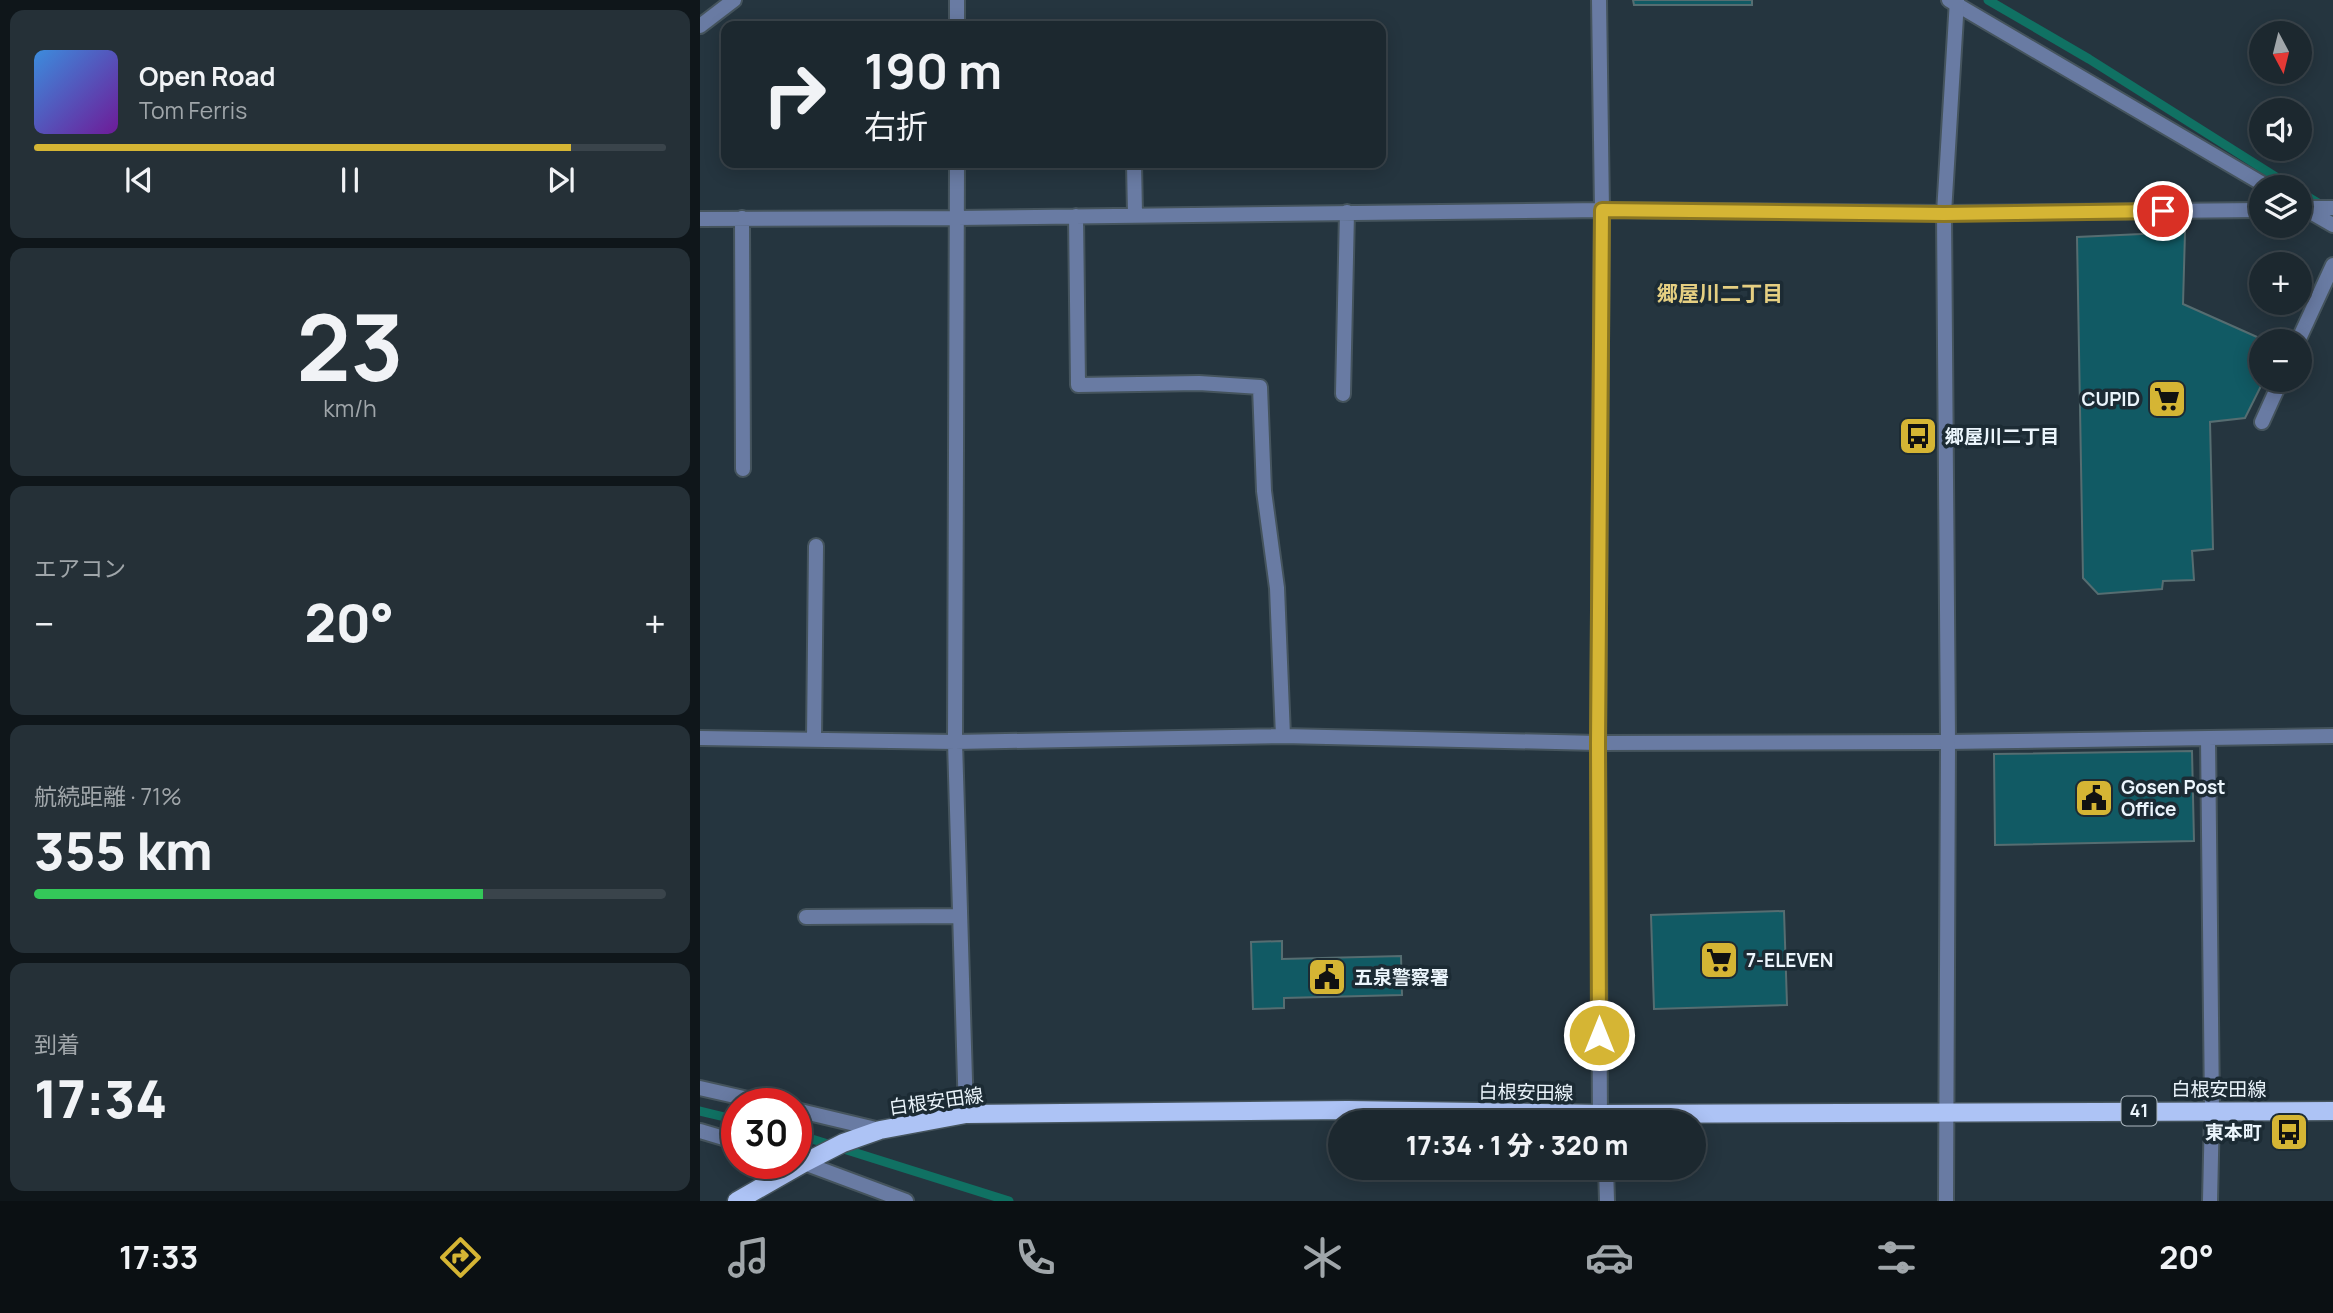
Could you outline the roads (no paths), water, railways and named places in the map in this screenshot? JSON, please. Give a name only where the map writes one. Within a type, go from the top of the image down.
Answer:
[{"type":"main road","name":"白根安田線","points":[[812,1156],[880,1130],[966,1114],[1328,1110]]},
{"type":"main road","name":"白根安田線","points":[[1706,1116],[1946,1112],[2333,1111]]},
{"type":"main road","name":"白根安田線","points":[[737,1201],[772,1179]]},
{"type":"street","points":[[700,26],[734,0]]},
{"type":"street","points":[[957,0],[957,21]]},
{"type":"street","points":[[1599,0],[1602,210],[1598,743],[1600,1110]]},
{"type":"street","points":[[1946,1201],[1948,742],[1944,214],[1954,2],[2249,176]]},
{"type":"street","points":[[957,168],[955,741],[966,1114]]},
{"type":"street","points":[[1135,168],[1135,215]]},
{"type":"street","points":[[2312,208],[2333,208]]},
{"type":"street","points":[[700,219],[1602,210],[1944,214],[2249,210]]},
{"type":"street","points":[[1343,394],[1347,212]]},
{"type":"street","points":[[2312,214],[2333,225]]},
{"type":"street","points":[[1076,216],[1078,385],[1199,383],[1260,387],[1264,491],[1277,587],[1283,736]]},
{"type":"street","points":[[742,218],[743,469]]},
{"type":"street","points":[[2304,329],[2333,265]]},
{"type":"street","points":[[2262,422],[2276,392]]},
{"type":"street","points":[[814,740],[816,546]]},
{"type":"street","points":[[700,738],[955,741],[1283,736],[1598,743],[1948,742],[2333,736]]},
{"type":"street","points":[[2208,739],[2210,1201]]},
{"type":"street","points":[[806,917],[960,916]]},
{"type":"street","points":[[700,1088],[721,1093]]},
{"type":"street","points":[[812,1114],[880,1130]]},
{"type":"street","points":[[700,1131],[721,1137]]},
{"type":"street","points":[[812,1166],[906,1201]]},
{"type":"street","points":[[1606,1180],[1607,1201]]},
{"type":"waterway","points":[[1988,0],[2089,59],[2273,175]]},
{"type":"waterway","points":[[2312,199],[2325,207]]},
{"type":"waterway","points":[[700,1111],[721,1116]]},
{"type":"waterway","points":[[812,1139],[1009,1201]]},
{"type":"place","name":"CUPID","points":[[2167,399]]},
{"type":"place","name":"郷屋川二丁目","points":[[1918,436]]},
{"type":"place","name":"Gosen Post Office","points":[[2094,798]]},
{"type":"place","name":"7-ELEVEN","points":[[1719,960]]},
{"type":"place","name":"五泉警察署","points":[[1327,977]]},
{"type":"place","name":"東本町","points":[[2289,1132]]},
{"type":"district","name":"郷屋川二丁目","points":[[1720,294]]}]
